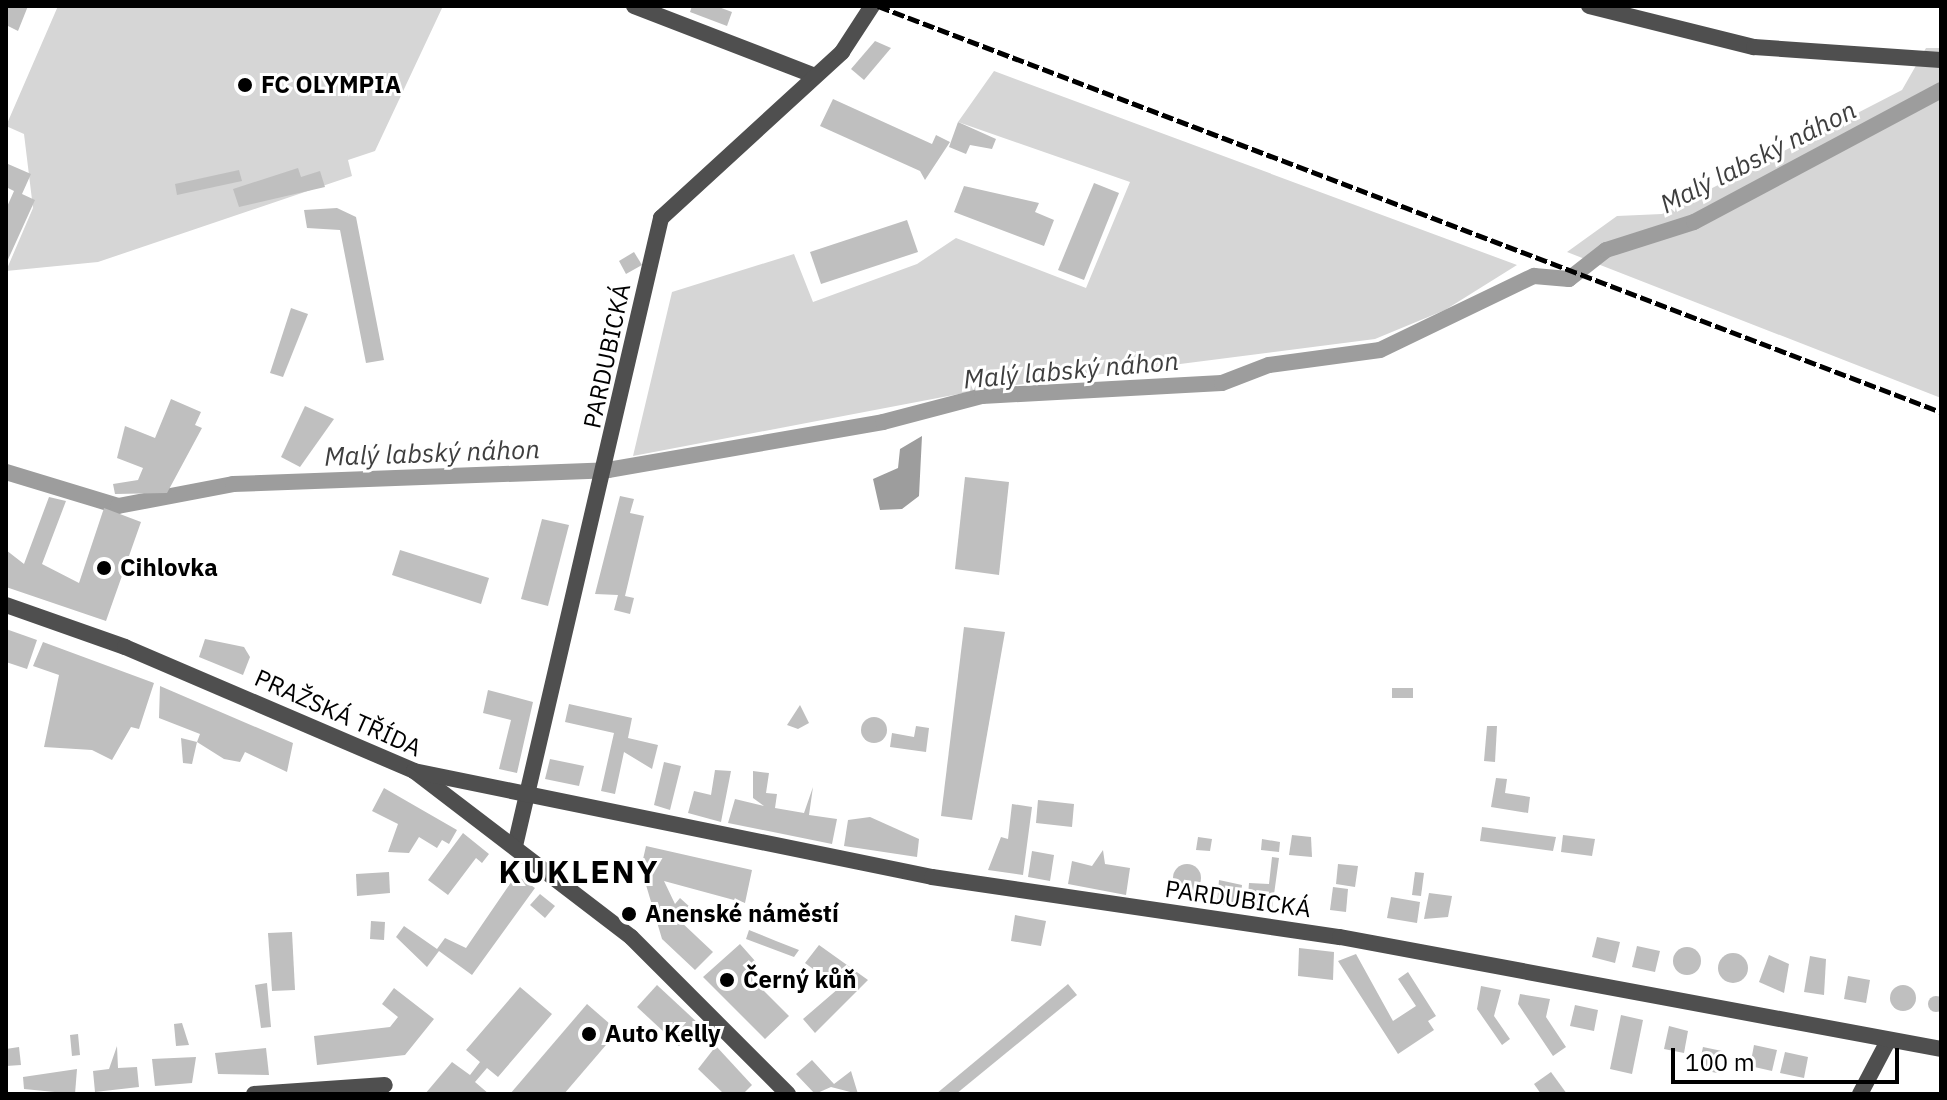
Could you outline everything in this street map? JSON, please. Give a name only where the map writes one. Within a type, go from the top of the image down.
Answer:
[{"type":"street","points":[[634,6],[815,76]]},
{"type":"street","name":"PARDUBICKÁ","points":[[515,846],[609,458],[661,218],[815,76],[872,6]]},
{"type":"street","points":[[1589,6],[1754,47],[1941,60]]},
{"type":"street","name":"PRAŽSKÁ TŘÍDA","points":[[6,605],[125,647],[414,771],[515,846],[683,983],[788,1094]]},
{"type":"street","name":"PARDUBICKÁ","points":[[414,771],[932,877],[1340,937],[1941,1049]]},
{"type":"street","points":[[1860,1094],[1888,1041]]},
{"type":"street","points":[[254,1094],[385,1085]]},
{"type":"shaded area","points":[[58,6],[443,6],[375,151],[348,160],[352,176],[98,262],[6,271],[33,208],[24,134],[6,126]]},
{"type":"shaded area","points":[[1926,48],[1941,48],[1941,398],[1567,252],[1617,216],[1662,214],[1902,90]]},
{"type":"shaded area","points":[[994,71],[1517,265],[1445,310],[1375,339],[985,389],[633,456],[672,292],[794,254],[813,302],[917,264],[956,238],[1086,288],[1130,182],[958,122]]},
{"type":"shaded area","points":[[922,436],[919,496],[902,509],[880,510],[873,479],[898,468],[900,449]]},
{"type":"building","points":[[6,6],[28,6],[18,31],[6,25]]},
{"type":"building","points":[[692,6],[716,6],[732,12],[727,26],[690,12]]},
{"type":"building","points":[[875,41],[891,48],[864,80],[851,69]]},
{"type":"building","points":[[833,99],[932,144],[936,135],[950,142],[925,180],[920,171],[820,126]]},
{"type":"building","points":[[958,122],[996,139],[992,149],[970,145],[966,154],[949,147]]},
{"type":"building","points":[[8,164],[31,174],[22,194],[35,200],[6,264],[6,209],[14,191],[6,187]]},
{"type":"building","points":[[298,168],[301,177],[320,171],[325,187],[239,207],[233,189]]},
{"type":"building","points":[[239,170],[242,181],[177,195],[175,184]]},
{"type":"building","points":[[1094,183],[1119,193],[1084,280],[1058,270]]},
{"type":"building","points":[[964,186],[1039,203],[1035,212],[1054,220],[1044,246],[954,212]]},
{"type":"building","points":[[337,208],[356,217],[384,360],[366,363],[340,230],[307,228],[304,210]]},
{"type":"building","points":[[907,220],[918,252],[821,284],[810,252]]},
{"type":"building","points":[[634,252],[642,265],[626,274],[619,261]]},
{"type":"building","points":[[291,308],[308,314],[283,377],[270,373]]},
{"type":"building","points":[[171,399],[201,412],[195,425],[202,428],[167,493],[115,494],[113,484],[138,480],[143,468],[117,458],[125,426],[155,438]]},
{"type":"building","points":[[305,406],[334,419],[300,467],[281,457]]},
{"type":"building","points":[[965,477],[1009,482],[999,575],[955,569]]},
{"type":"building","points":[[620,496],[634,499],[630,513],[644,516],[625,596],[634,598],[630,614],[614,610],[618,595],[595,594]]},
{"type":"building","points":[[49,497],[66,501],[42,564],[79,583],[104,508],[141,522],[106,621],[6,587],[6,550],[24,564]]},
{"type":"building","points":[[542,519],[569,525],[548,606],[521,599]]},
{"type":"building","points":[[400,550],[489,578],[481,604],[392,575]]},
{"type":"building","points":[[964,627],[1005,632],[972,820],[941,816]]},
{"type":"building","points":[[6,629],[37,640],[27,669],[6,662]]},
{"type":"building","points":[[205,639],[244,647],[250,657],[243,675],[199,657]]},
{"type":"building","points":[[43,642],[154,683],[139,729],[131,727],[112,760],[92,750],[44,747],[59,675],[33,666]]},
{"type":"building","points":[[160,686],[293,743],[287,772],[245,752],[240,762],[224,759],[197,742],[200,734],[159,718]]},
{"type":"building","points":[[1392,688],[1413,688],[1413,698],[1392,698]]},
{"type":"building","points":[[488,690],[533,702],[517,773],[499,769],[511,720],[483,713]]},
{"type":"building","points":[[569,704],[632,718],[628,738],[658,745],[652,769],[624,752],[615,794],[601,791],[614,733],[565,722]]},
{"type":"building","points":[[800,705],[809,723],[798,729],[787,725]]},
{"type":"building","points":[[874,717],[883,721],[887,730],[883,739],[874,743],[865,739],[861,730],[865,721]]},
{"type":"building","points":[[916,726],[929,728],[926,752],[890,747],[892,733],[914,737]]},
{"type":"building","points":[[1487,726],[1497,726],[1495,762],[1484,761]]},
{"type":"building","points":[[181,738],[197,742],[192,764],[183,763]]},
{"type":"building","points":[[550,759],[584,766],[579,786],[545,779]]},
{"type":"building","points":[[664,762],[681,766],[670,810],[654,805]]},
{"type":"building","points":[[715,770],[731,771],[721,822],[688,813],[694,791],[711,795]]},
{"type":"building","points":[[753,771],[769,773],[766,793],[777,794],[775,808],[804,813],[813,787],[809,815],[837,819],[832,844],[728,823],[735,799],[764,806],[753,798]]},
{"type":"building","points":[[1496,778],[1507,779],[1505,793],[1530,797],[1528,813],[1491,807]]},
{"type":"building","points":[[384,788],[457,830],[449,844],[442,840],[437,848],[419,837],[409,853],[388,852],[398,824],[372,811]]},
{"type":"building","points":[[1038,800],[1074,804],[1072,827],[1036,823]]},
{"type":"building","points":[[1012,804],[1032,807],[1023,875],[988,870],[1001,837],[1008,839]]},
{"type":"building","points":[[870,817],[919,839],[917,857],[844,846],[848,820]]},
{"type":"building","points":[[1482,827],[1556,837],[1553,851],[1480,841]]},
{"type":"building","points":[[463,833],[489,854],[482,863],[476,858],[448,895],[428,880]]},
{"type":"building","points":[[1292,835],[1311,837],[1312,857],[1289,855]]},
{"type":"building","points":[[1563,835],[1595,839],[1592,856],[1561,852]]},
{"type":"building","points":[[1198,837],[1212,839],[1210,851],[1196,850]]},
{"type":"building","points":[[1262,839],[1280,842],[1279,852],[1261,850]]},
{"type":"building","points":[[646,846],[752,870],[745,903],[664,881],[675,904],[680,898],[691,908],[679,920],[713,952],[695,970],[662,939],[641,868]]},
{"type":"building","points":[[1103,850],[1105,864],[1130,868],[1126,895],[1068,884],[1072,861],[1092,866]]},
{"type":"building","points":[[1032,851],[1054,855],[1050,881],[1028,877]]},
{"type":"building","points":[[1272,857],[1279,858],[1272,909],[1247,907],[1249,883],[1269,884]]},
{"type":"building","points":[[1187,864],[1197,868],[1201,878],[1197,888],[1187,892],[1177,888],[1173,878],[1177,868]]},
{"type":"building","points":[[1338,864],[1358,866],[1355,887],[1336,884]]},
{"type":"building","points":[[389,872],[390,893],[357,896],[356,874]]},
{"type":"building","points":[[1415,872],[1424,873],[1421,896],[1412,895]]},
{"type":"building","points":[[516,875],[535,888],[472,975],[439,951],[427,967],[396,937],[404,926],[437,949],[445,938],[466,948]]},
{"type":"building","points":[[1219,880],[1242,885],[1240,906],[1217,904]]},
{"type":"building","points":[[1333,887],[1348,889],[1346,912],[1330,910]]},
{"type":"building","points":[[1429,893],[1452,896],[1448,917],[1424,919]]},
{"type":"building","points":[[540,894],[555,906],[545,918],[530,905]]},
{"type":"building","points":[[1391,897],[1420,902],[1417,923],[1387,918]]},
{"type":"building","points":[[1015,915],[1046,921],[1041,946],[1011,941]]},
{"type":"building","points":[[371,921],[385,922],[384,940],[370,939]]},
{"type":"building","points":[[749,930],[799,950],[794,957],[746,939]]},
{"type":"building","points":[[292,932],[295,990],[272,991],[268,933]]},
{"type":"building","points":[[1597,937],[1620,942],[1615,963],[1592,957]]},
{"type":"building","points":[[740,944],[756,962],[745,972],[772,982],[764,991],[789,1016],[765,1039],[703,977]]},
{"type":"building","points":[[819,945],[868,980],[815,1033],[803,1019],[839,988],[805,963]]},
{"type":"building","points":[[1637,946],[1660,951],[1655,972],[1632,967]]},
{"type":"building","points":[[1687,947],[1697,951],[1701,961],[1697,971],[1687,975],[1677,971],[1673,961],[1677,951]]},
{"type":"building","points":[[1299,948],[1334,952],[1333,980],[1298,976]]},
{"type":"building","points":[[1733,953],[1739,954],[1747,962],[1747,974],[1739,982],[1733,983],[1727,982],[1719,974],[1718,968],[1719,962],[1727,954]]},
{"type":"building","points":[[1356,954],[1393,1021],[1416,1006],[1398,979],[1408,972],[1436,1016],[1428,1021],[1434,1030],[1398,1054],[1338,961]]},
{"type":"building","points":[[1769,955],[1789,964],[1784,993],[1759,982]]},
{"type":"building","points":[[1810,956],[1826,959],[1824,995],[1804,992]]},
{"type":"building","points":[[1848,976],[1870,980],[1866,1003],[1844,999]]},
{"type":"building","points":[[267,983],[271,1027],[261,1028],[255,985]]},
{"type":"building","points":[[1068,984],[1077,995],[956,1094],[936,1094]]},
{"type":"building","points":[[657,985],[699,1024],[679,1046],[637,1007]]},
{"type":"building","points":[[1903,985],[1913,988],[1916,998],[1913,1008],[1903,1011],[1893,1008],[1890,998],[1893,988]]},
{"type":"building","points":[[1481,986],[1501,990],[1494,1016],[1510,1039],[1502,1045],[1477,1009]]},
{"type":"building","points":[[520,987],[552,1014],[498,1077],[487,1068],[475,1082],[489,1094],[425,1094],[452,1062],[470,1075],[480,1062],[466,1050]]},
{"type":"building","points":[[394,988],[434,1019],[405,1055],[317,1065],[314,1036],[390,1027],[398,1017],[382,1004]]},
{"type":"building","points":[[1520,994],[1550,999],[1546,1017],[1566,1047],[1553,1056],[1518,1004]]},
{"type":"building","points":[[1933,996],[1939,996],[1944,1004],[1942,1010],[1933,1012],[1928,1007],[1928,1001]]},
{"type":"building","points":[[587,1004],[618,1031],[564,1094],[510,1094]]},
{"type":"building","points":[[1575,1005],[1598,1010],[1594,1031],[1570,1026]]},
{"type":"building","points":[[1621,1015],[1643,1020],[1632,1074],[1610,1069]]},
{"type":"building","points":[[182,1023],[189,1045],[176,1046],[174,1024]]},
{"type":"building","points":[[1669,1026],[1688,1031],[1684,1053],[1664,1049]]},
{"type":"building","points":[[78,1034],[80,1055],[72,1056],[70,1035]]},
{"type":"building","points":[[1754,1045],[1777,1050],[1772,1071],[1750,1066]]},
{"type":"building","points":[[117,1046],[118,1068],[137,1067],[139,1087],[95,1092],[93,1071],[109,1069]]},
{"type":"building","points":[[716,1046],[752,1085],[743,1094],[724,1094],[698,1069]]},
{"type":"building","points":[[19,1047],[21,1065],[6,1066],[6,1049]]},
{"type":"building","points":[[1703,1047],[1722,1051],[1717,1073],[1698,1069]]},
{"type":"building","points":[[266,1048],[269,1075],[218,1074],[215,1053]]},
{"type":"building","points":[[1785,1052],[1808,1057],[1804,1078],[1780,1073]]},
{"type":"building","points":[[196,1057],[192,1083],[155,1086],[152,1059]]},
{"type":"building","points":[[812,1060],[834,1084],[851,1071],[858,1094],[831,1087],[815,1094],[796,1074]]},
{"type":"building","points":[[77,1069],[75,1094],[24,1089],[23,1077]]},
{"type":"building","points":[[1551,1072],[1567,1094],[1541,1094],[1534,1084]]},
{"type":"waterway","name":"Malý labský náhon","points":[[6,472],[118,506],[233,484],[608,470],[883,422],[982,396],[1222,383],[1269,365],[1380,350],[1534,276],[1569,279],[1606,250],[1694,222],[1941,90]]},
{"type":"railway","points":[[878,6],[1941,412]]},
{"type":"place","name":"FC OLYMPIA","points":[[245,85]]},
{"type":"place","name":"Cihlovka","points":[[104,568]]},
{"type":"place","name":"Anenské náměstí","points":[[629,914]]},
{"type":"place","name":"Černý kůň","points":[[727,980]]},
{"type":"place","name":"Auto Kelly","points":[[589,1034]]},
{"type":"district","name":"KUKLENY","points":[[579,871]]}]
